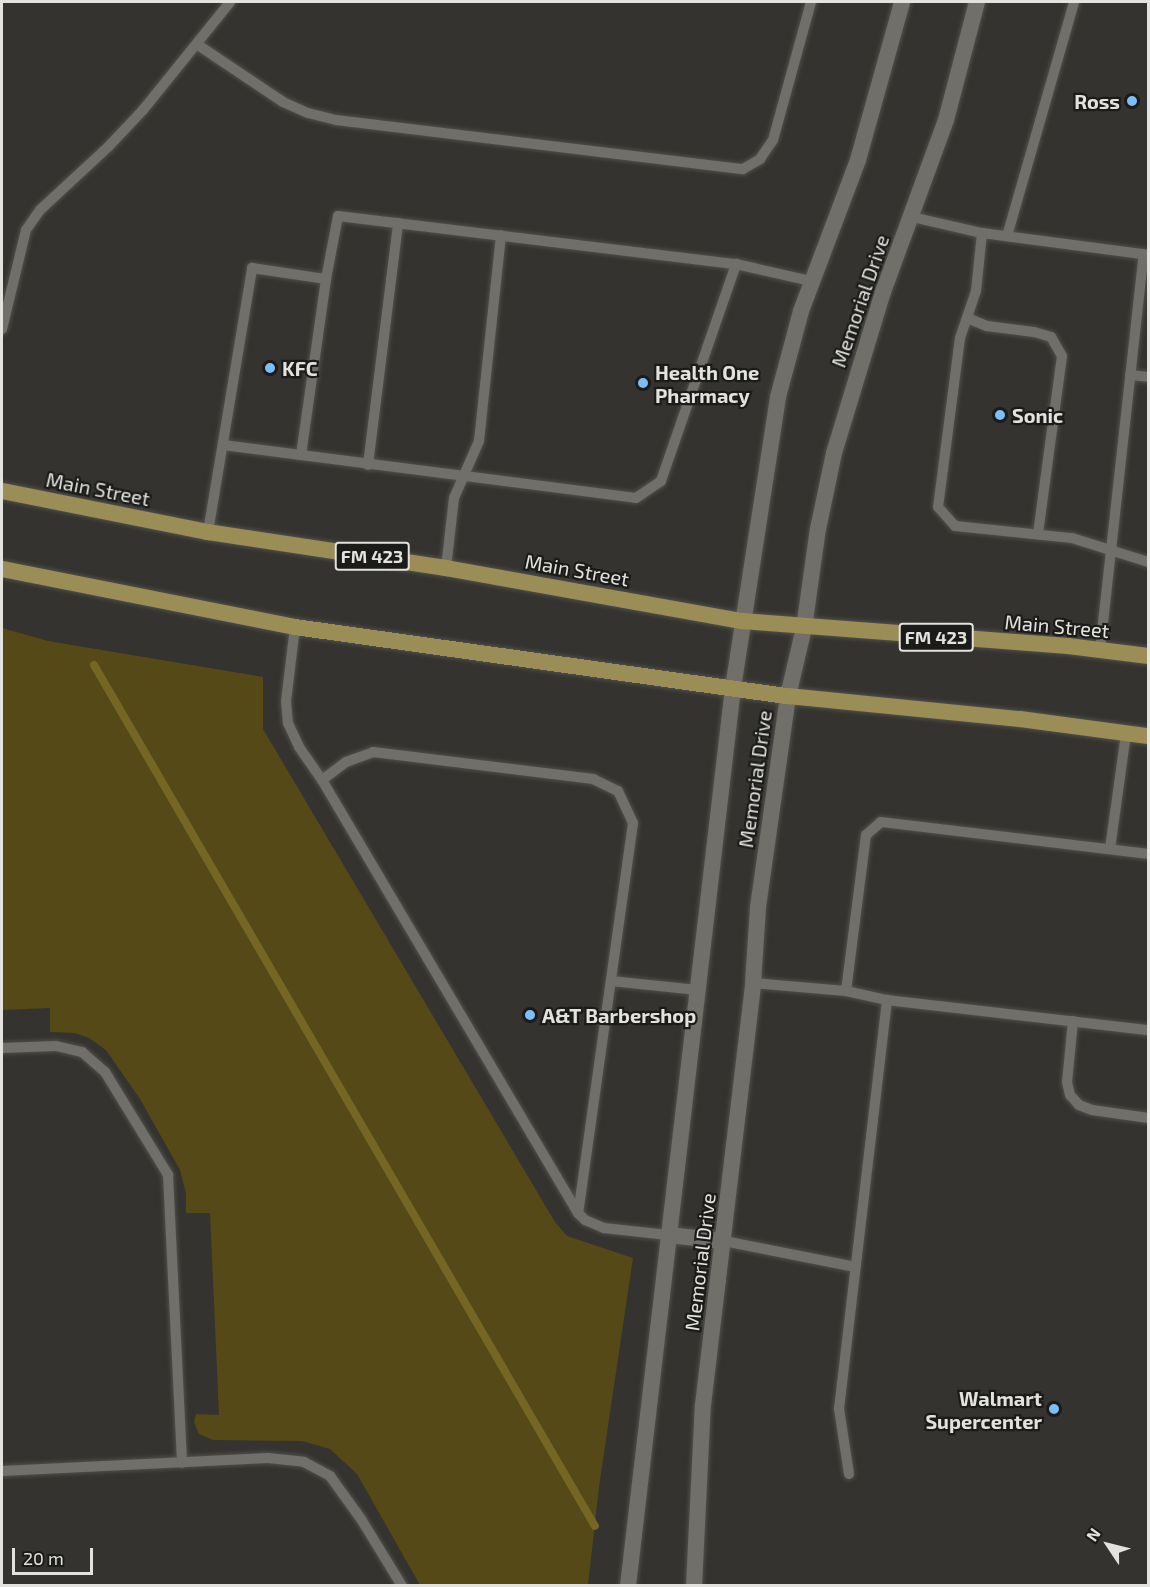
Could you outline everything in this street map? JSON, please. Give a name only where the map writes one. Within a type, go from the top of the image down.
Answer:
[{"type":"main road","name":"Main Street","points":[[2,491],[208,532],[446,568],[742,621],[1149,656]]},
{"type":"main road","points":[[2,569],[295,627],[788,696],[1020,719],[1149,736]]},
{"type":"street","name":"Memorial Drive","points":[[628,1586],[733,688],[778,397],[811,281],[858,160],[902,2]]},
{"type":"street","name":"Memorial Drive","points":[[694,1586],[703,1405],[753,983],[758,907],[788,696],[804,628],[818,529],[834,453],[856,373],[946,120],[977,2]]},
{"type":"street","points":[[668,1235],[724,1241]]},
{"type":"lane","points":[[2,330],[26,230],[40,210],[109,146],[198,45],[230,2]]},
{"type":"lane","points":[[198,45],[284,102],[308,114],[336,120],[743,169],[760,159],[773,140],[811,2]]},
{"type":"lane","points":[[1007,236],[1074,2]]},
{"type":"lane","points":[[301,455],[326,279],[338,216],[736,264],[811,281]]},
{"type":"lane","points":[[912,217],[982,233],[1146,254],[1130,375],[1100,650]]},
{"type":"lane","points":[[368,465],[398,223]]},
{"type":"lane","points":[[982,233],[976,291],[960,338],[938,507],[955,526],[1072,538],[1149,562]]},
{"type":"lane","points":[[446,568],[454,498],[478,441],[501,235]]},
{"type":"lane","points":[[223,445],[636,498],[661,481],[736,264]]},
{"type":"lane","points":[[208,532],[252,268],[326,279]]},
{"type":"lane","points":[[967,318],[987,326],[1035,332],[1052,337],[1062,356],[1038,534]]},
{"type":"lane","points":[[1130,375],[1149,377]]},
{"type":"lane","points":[[295,627],[286,701],[288,723],[299,747],[321,780],[578,1213],[585,1220],[604,1228],[668,1235]]},
{"type":"lane","points":[[1110,849],[1125,733]]},
{"type":"lane","points":[[321,780],[346,762],[373,753],[593,779],[618,790],[633,823],[578,1213]]},
{"type":"lane","points":[[846,991],[866,835],[880,822],[1149,854]]},
{"type":"lane","points":[[611,981],[698,990]]},
{"type":"lane","points":[[753,983],[846,991],[887,1000],[1149,1030]]},
{"type":"lane","points":[[849,1474],[839,1409],[887,1000]]},
{"type":"lane","points":[[1073,1021],[1067,1082],[1070,1095],[1079,1105],[1092,1110],[1149,1118]]},
{"type":"lane","points":[[2,1048],[56,1046],[82,1052],[105,1072],[168,1175],[182,1463]]},
{"type":"lane","points":[[724,1241],[855,1267]]},
{"type":"lane","points":[[2,1471],[268,1458],[304,1462],[330,1476],[362,1519],[402,1586]]},
{"type":"shaded area","points":[[2,628],[48,641],[263,677],[263,729],[555,1222],[567,1236],[633,1258],[599,1487],[588,1585],[420,1585],[357,1474],[330,1449],[302,1441],[213,1440],[199,1434],[194,1422],[196,1414],[219,1415],[210,1213],[186,1213],[186,1193],[180,1170],[140,1099],[106,1050],[89,1038],[75,1033],[50,1032],[50,1008],[2,1010]]},
{"type":"waterway","points":[[94,665],[595,1526]]},
{"type":"place","name":"Ross","points":[[1132,101]]},
{"type":"place","name":"KFC","points":[[270,368]]},
{"type":"place","name":"Health One Pharmacy","points":[[643,383]]},
{"type":"place","name":"Sonic","points":[[1000,415]]},
{"type":"place","name":"A&T Barbershop","points":[[530,1015]]},
{"type":"place","name":"Walmart Supercenter","points":[[1054,1409]]}]
